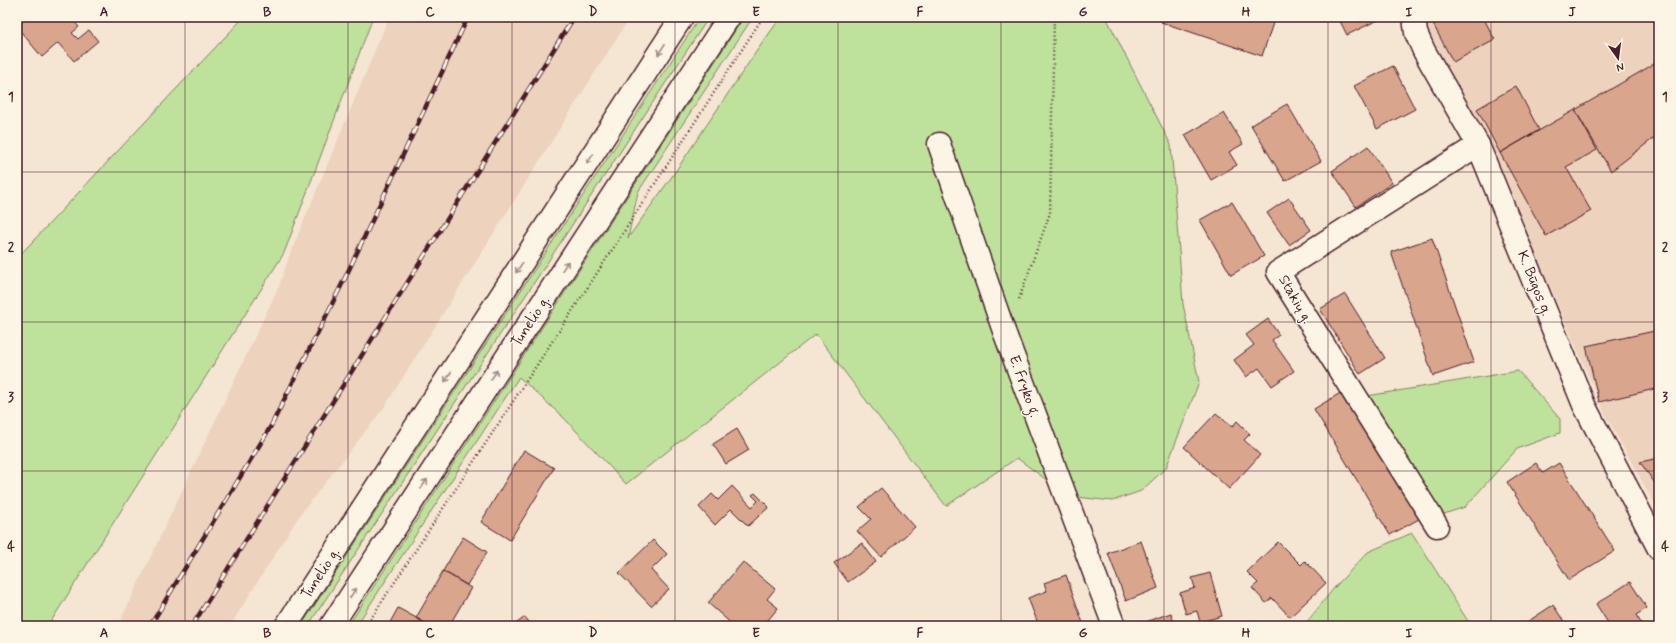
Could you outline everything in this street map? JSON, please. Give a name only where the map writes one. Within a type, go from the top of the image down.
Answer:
[{"type":"street","name":"Tunelio g.","points":[[286,626],[682,17]]},
{"type":"street","name":"Tunelio g.","points":[[331,626],[729,17]]},
{"type":"street","name":"K. Būgos g.","points":[[1414,17],[1416,33],[1424,51],[1478,145],[1584,406],[1659,549]]},
{"type":"street","name":"E. Fryko g.","points":[[939,144],[1005,334],[1114,626]]},
{"type":"street","name":"Stakių g.","points":[[1437,526],[1278,272],[1478,145]]},
{"type":"path","points":[[366,626],[597,274],[763,17]]},
{"type":"path","points":[[1005,334],[1050,213],[1054,17]]},
{"type":"shaded area","points":[[389,17],[630,17],[383,409],[299,516],[230,626],[118,626],[279,286],[288,259]]},
{"type":"shaded area","points":[[1428,17],[1659,17],[1659,512],[1606,416],[1487,141],[1425,27]]},
{"type":"green space","points":[[244,17],[373,17],[284,253],[48,626],[17,626],[17,258]]},
{"type":"green space","points":[[700,17],[709,17],[308,626],[301,626]]},
{"type":"green space","points":[[744,17],[753,17],[638,192],[628,238],[781,17],[1106,17],[1171,145],[1183,304],[1199,382],[1166,468],[1141,491],[1112,501],[1068,496],[1017,458],[946,506],[816,334],[626,484],[565,419],[519,377],[356,626],[348,626]]},
{"type":"green space","points":[[1518,371],[1560,419],[1560,433],[1517,449],[1465,507],[1438,516],[1367,396]]},
{"type":"green space","points":[[1412,533],[1471,626],[1308,626],[1307,622],[1334,588],[1368,552]]},
{"type":"building","points":[[23,17],[70,17],[79,27],[72,33],[78,39],[89,30],[98,41],[74,61],[58,43],[42,57],[17,27],[25,19]]},
{"type":"building","points":[[1163,17],[1275,17],[1262,56],[1161,22]]},
{"type":"building","points":[[1338,17],[1384,17],[1347,35]]},
{"type":"building","points":[[1447,17],[1483,17],[1495,40],[1453,62],[1433,24]]},
{"type":"building","points":[[1529,17],[1540,17],[1531,22]]},
{"type":"building","points":[[1659,61],[1659,134],[1611,171],[1575,110]]},
{"type":"building","points":[[1393,66],[1415,109],[1377,129],[1354,86]]},
{"type":"building","points":[[1516,86],[1539,130],[1500,153],[1477,109]]},
{"type":"building","points":[[1287,104],[1321,161],[1285,181],[1251,125]]},
{"type":"building","points":[[1575,110],[1597,150],[1566,167],[1591,211],[1546,236],[1500,153]]},
{"type":"building","points":[[1224,113],[1243,144],[1229,152],[1237,165],[1211,180],[1185,135]]},
{"type":"building","points":[[1368,146],[1392,183],[1356,207],[1332,171]]},
{"type":"building","points":[[1289,198],[1311,230],[1289,245],[1267,213]]},
{"type":"building","points":[[1232,202],[1264,256],[1231,275],[1200,220]]},
{"type":"building","points":[[1432,238],[1474,362],[1433,376],[1391,252]]},
{"type":"building","points":[[1345,294],[1385,358],[1360,374],[1320,309]]},
{"type":"building","points":[[1268,319],[1279,335],[1272,340],[1294,371],[1272,386],[1259,368],[1246,377],[1234,360],[1254,345],[1246,335]]},
{"type":"building","points":[[1659,330],[1659,388],[1599,402],[1586,346]]},
{"type":"building","points":[[1342,392],[1419,519],[1390,535],[1314,409]]},
{"type":"building","points":[[1216,413],[1232,427],[1237,421],[1250,434],[1244,440],[1260,455],[1229,489],[1184,447]]},
{"type":"building","points":[[737,429],[749,450],[726,464],[713,444]]},
{"type":"building","points":[[524,450],[554,468],[510,540],[481,522]]},
{"type":"building","points":[[1659,458],[1659,489],[1640,462]]},
{"type":"building","points":[[1536,463],[1543,473],[1559,463],[1615,551],[1569,580],[1507,482]]},
{"type":"building","points":[[732,486],[752,507],[758,501],[752,495],[755,493],[769,507],[748,526],[731,509],[715,525],[699,507],[712,494],[718,500]]},
{"type":"building","points":[[881,488],[915,527],[881,557],[857,531],[871,519],[859,507]]},
{"type":"building","points":[[463,537],[487,552],[467,585],[443,571]]},
{"type":"building","points":[[653,540],[667,554],[651,570],[669,589],[651,606],[619,573]]},
{"type":"building","points":[[1141,541],[1158,588],[1126,601],[1108,553]]},
{"type":"building","points":[[1278,542],[1301,565],[1305,561],[1326,583],[1290,617],[1272,598],[1266,603],[1252,588],[1258,583],[1247,572]]},
{"type":"building","points":[[862,543],[876,562],[848,582],[834,563]]},
{"type":"building","points":[[743,562],[775,589],[767,599],[778,608],[763,626],[753,626],[749,623],[746,626],[734,626],[708,603]]},
{"type":"building","points":[[443,571],[471,588],[449,626],[430,626],[416,618]]},
{"type":"building","points":[[1210,573],[1222,616],[1200,622],[1197,611],[1186,614],[1180,593],[1195,588],[1192,578]]},
{"type":"building","points":[[1066,575],[1084,626],[1039,626],[1028,598],[1047,591],[1044,583]]},
{"type":"building","points":[[1630,582],[1647,608],[1636,615],[1643,626],[1610,626],[1596,604]]},
{"type":"building","points":[[1553,605],[1567,626],[1521,626]]},
{"type":"building","points":[[398,608],[429,625],[429,626],[388,626]]},
{"type":"building","points":[[1171,613],[1175,626],[1149,626],[1148,621]]},
{"type":"building","points":[[525,617],[532,626],[513,626]]},
{"type":"railway","points":[[150,626],[271,426],[345,278],[468,17]]},
{"type":"railway","points":[[192,626],[574,17]]}]
